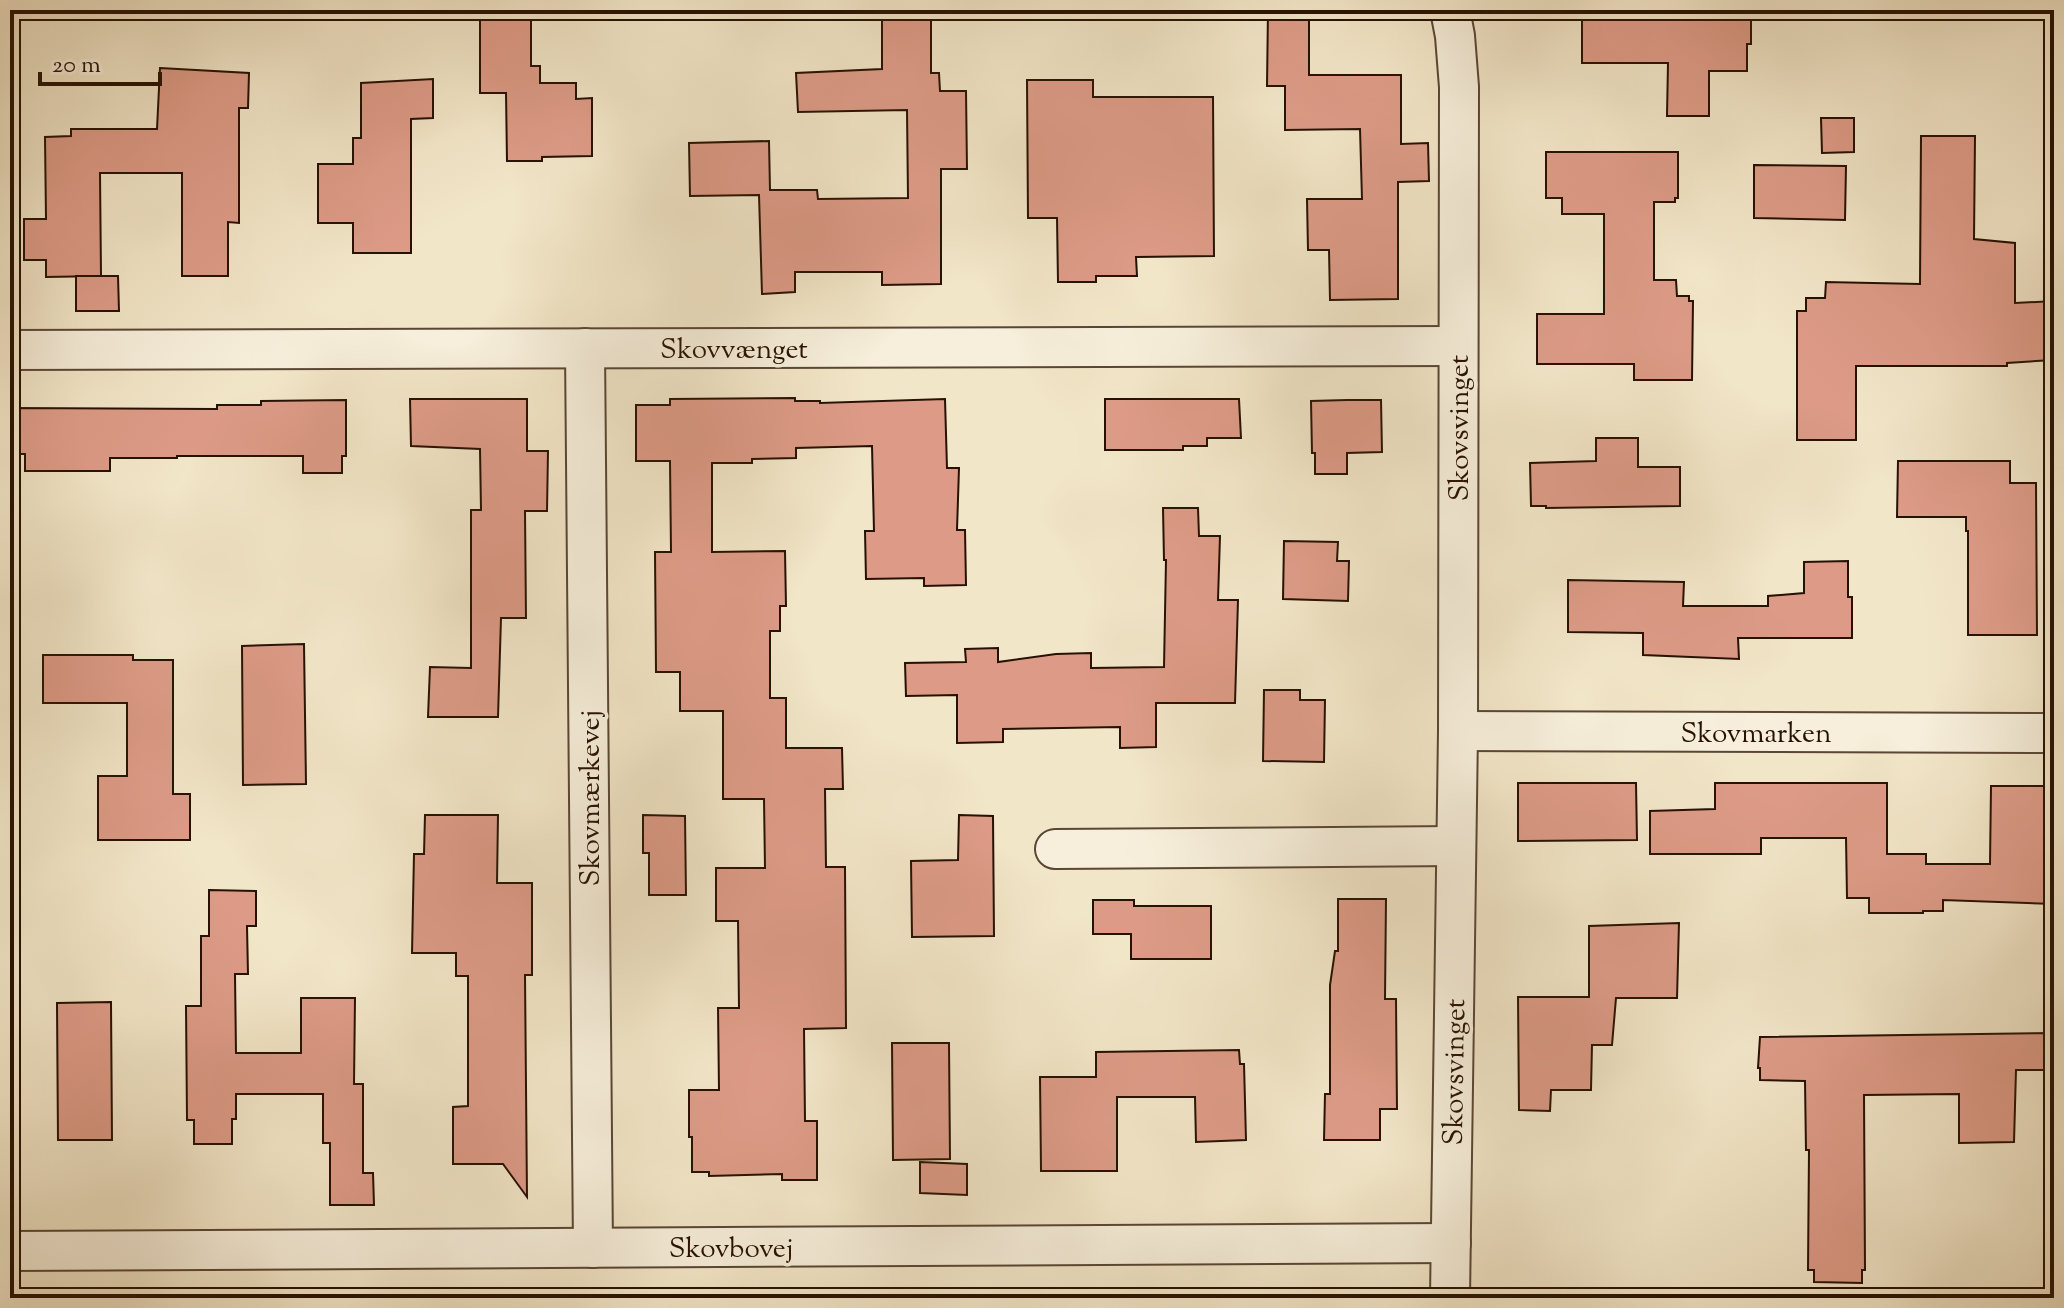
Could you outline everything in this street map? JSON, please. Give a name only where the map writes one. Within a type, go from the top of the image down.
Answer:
[{"type":"street","name":"Skovsvinget","points":[[1450,10],[1459,87],[1458,731],[1450,1298]]},
{"type":"street","name":"Skovvænget","points":[[10,350],[1457,346]]},
{"type":"street","name":"Skovmærkevej","points":[[585,348],[593,1248]]},
{"type":"street","name":"Skovmarken","points":[[1458,731],[2054,733]]},
{"type":"street","points":[[1055,849],[1456,846]]},
{"type":"street","name":"Skovbovej","points":[[10,1251],[1451,1243]]},
{"type":"building","points":[[480,10],[531,10],[531,66],[540,66],[540,83],[576,83],[576,99],[592,98],[592,156],[507,161],[506,93],[480,93]]},
{"type":"building","points":[[882,10],[931,10],[931,73],[939,73],[940,91],[966,91],[967,169],[941,169],[941,284],[882,285],[882,272],[795,272],[795,292],[762,294],[759,195],[690,196],[689,143],[769,141],[770,190],[817,190],[818,199],[908,198],[907,110],[798,112],[796,73],[882,69]]},
{"type":"building","points":[[1268,10],[1309,10],[1309,75],[1401,75],[1401,144],[1428,143],[1429,181],[1398,182],[1398,299],[1330,300],[1329,250],[1308,250],[1307,199],[1362,199],[1360,129],[1285,130],[1285,86],[1267,86]]},
{"type":"building","points":[[1582,10],[1751,10],[1747,71],[1709,71],[1709,116],[1667,116],[1668,63],[1582,63]]},
{"type":"building","points":[[160,68],[249,73],[248,108],[239,108],[239,223],[228,222],[228,276],[182,276],[182,173],[100,173],[101,276],[46,277],[46,260],[24,260],[24,219],[46,219],[45,137],[71,136],[71,129],[157,129]]},
{"type":"building","points":[[433,79],[433,118],[411,119],[411,253],[353,253],[353,223],[318,223],[318,164],[353,164],[353,138],[361,138],[361,83]]},
{"type":"building","points":[[1027,80],[1093,80],[1093,97],[1213,97],[1214,256],[1136,257],[1137,276],[1096,276],[1096,282],[1058,282],[1057,218],[1028,218]]},
{"type":"building","points":[[1821,118],[1854,118],[1854,152],[1822,153]]},
{"type":"building","points":[[1921,136],[1975,136],[1974,239],[2015,243],[2015,303],[2054,301],[2054,333],[2051,333],[2053,360],[2007,363],[2007,366],[1856,366],[1856,440],[1797,440],[1797,311],[1806,311],[1806,298],[1825,298],[1826,282],[1920,284]]},
{"type":"building","points":[[1546,152],[1678,152],[1678,198],[1675,202],[1654,202],[1654,280],[1676,280],[1677,296],[1689,296],[1689,301],[1693,301],[1692,380],[1634,380],[1634,364],[1537,364],[1537,314],[1604,314],[1604,214],[1562,214],[1562,198],[1546,198]]},
{"type":"building","points":[[1754,165],[1846,166],[1845,220],[1754,218]]},
{"type":"building","points":[[76,276],[118,276],[119,311],[76,311]]},
{"type":"building","points":[[795,398],[795,401],[820,403],[945,399],[947,468],[959,468],[957,530],[965,530],[966,585],[924,586],[924,578],[866,579],[865,531],[874,531],[872,446],[796,448],[796,458],[712,463],[712,552],[785,551],[786,606],[780,606],[780,631],[770,631],[770,698],[786,698],[786,748],[842,748],[843,789],[825,789],[826,867],[845,867],[846,1028],[804,1029],[805,1121],[817,1121],[817,1180],[782,1180],[782,1174],[709,1176],[709,1172],[692,1172],[689,1090],[719,1090],[718,1008],[739,1008],[738,921],[716,921],[716,868],[765,868],[764,799],[723,799],[723,711],[680,711],[680,672],[656,672],[655,552],[671,552],[670,461],[636,461],[636,405],[670,405],[670,399]]},
{"type":"building","points":[[410,399],[527,399],[527,451],[548,451],[547,511],[525,511],[526,618],[501,618],[498,717],[428,717],[430,667],[471,668],[471,510],[481,510],[480,449],[411,446]]},
{"type":"building","points":[[1105,399],[1239,399],[1241,438],[1207,438],[1207,446],[1183,446],[1183,450],[1105,450]]},
{"type":"building","points":[[346,400],[346,456],[342,456],[342,473],[303,473],[303,456],[110,458],[110,471],[25,471],[25,454],[10,454],[10,408],[217,409],[217,405],[261,405],[261,401]]},
{"type":"building","points":[[1381,400],[1382,452],[1347,453],[1347,474],[1315,474],[1311,401]]},
{"type":"building","points":[[1596,438],[1638,438],[1638,467],[1680,467],[1680,506],[1531,506],[1530,463],[1596,461]]},
{"type":"building","points":[[1898,461],[2010,461],[2010,483],[2036,483],[2037,635],[1968,635],[1966,517],[1897,517]]},
{"type":"building","points":[[1163,508],[1198,508],[1199,536],[1220,536],[1218,600],[1238,600],[1235,703],[1156,703],[1156,747],[1120,748],[1120,727],[1003,729],[1003,742],[957,743],[957,695],[906,696],[905,663],[966,662],[965,649],[998,648],[998,662],[1091,653],[1091,668],[1164,667],[1166,560]]},
{"type":"building","points":[[1284,541],[1338,542],[1337,561],[1349,561],[1348,601],[1283,599]]},
{"type":"building","points":[[1848,561],[1852,638],[1738,638],[1739,659],[1643,655],[1643,633],[1568,632],[1568,580],[1684,582],[1683,606],[1768,606],[1768,596],[1804,593],[1804,562]]},
{"type":"building","points":[[304,644],[306,784],[243,785],[242,646]]},
{"type":"building","points":[[43,655],[133,655],[133,660],[173,660],[173,794],[190,794],[190,840],[98,840],[98,776],[127,776],[127,703],[43,703]]},
{"type":"building","points":[[1264,690],[1300,690],[1300,700],[1325,700],[1324,762],[1263,761]]},
{"type":"building","points":[[1518,783],[1636,783],[1637,840],[1518,841]]},
{"type":"building","points":[[1715,783],[1887,783],[1887,854],[1926,854],[1926,864],[1990,864],[1991,786],[2054,786],[2054,904],[1943,900],[1943,911],[1869,913],[1869,898],[1847,898],[1846,838],[1761,838],[1761,854],[1650,854],[1650,811],[1715,809]]},
{"type":"building","points":[[425,815],[498,815],[497,883],[532,883],[532,975],[525,975],[527,1197],[503,1164],[453,1164],[453,1107],[468,1106],[468,976],[456,976],[456,953],[412,953],[414,854],[424,854]]},
{"type":"building","points":[[643,815],[685,816],[686,895],[649,895],[649,853],[643,853]]},
{"type":"building","points":[[959,815],[993,816],[994,936],[912,937],[911,861],[958,860]]},
{"type":"building","points":[[209,890],[256,891],[256,926],[247,926],[248,974],[235,974],[236,1053],[301,1053],[301,998],[355,998],[354,1084],[363,1084],[363,1173],[373,1173],[374,1205],[330,1205],[330,1143],[323,1143],[323,1094],[236,1094],[232,1144],[194,1144],[194,1120],[187,1120],[186,1006],[201,1006],[201,936],[209,936]]},
{"type":"building","points":[[1338,899],[1386,899],[1385,999],[1396,999],[1397,1109],[1380,1109],[1380,1140],[1324,1140],[1325,1094],[1330,1094],[1330,985],[1335,951],[1338,951]]},
{"type":"building","points":[[1093,900],[1134,900],[1134,906],[1211,906],[1211,959],[1131,959],[1131,934],[1093,934]]},
{"type":"building","points":[[1679,923],[1677,998],[1616,998],[1612,1045],[1592,1045],[1591,1090],[1551,1090],[1550,1111],[1519,1110],[1518,997],[1589,997],[1589,926]]},
{"type":"building","points":[[111,1002],[112,1140],[58,1140],[57,1003]]},
{"type":"building","points":[[2054,1033],[2054,1070],[2016,1070],[2014,1142],[1959,1143],[1959,1094],[1864,1095],[1865,1270],[1862,1270],[1862,1283],[1814,1282],[1814,1270],[1808,1270],[1809,1150],[1806,1150],[1805,1081],[1760,1080],[1760,1037]]},
{"type":"building","points":[[892,1043],[949,1043],[950,1159],[893,1160]]},
{"type":"building","points":[[1239,1050],[1240,1064],[1244,1064],[1246,1140],[1196,1142],[1195,1097],[1117,1097],[1117,1171],[1041,1171],[1040,1077],[1096,1077],[1096,1052]]},
{"type":"building","points":[[920,1162],[967,1164],[967,1195],[920,1193]]}]
